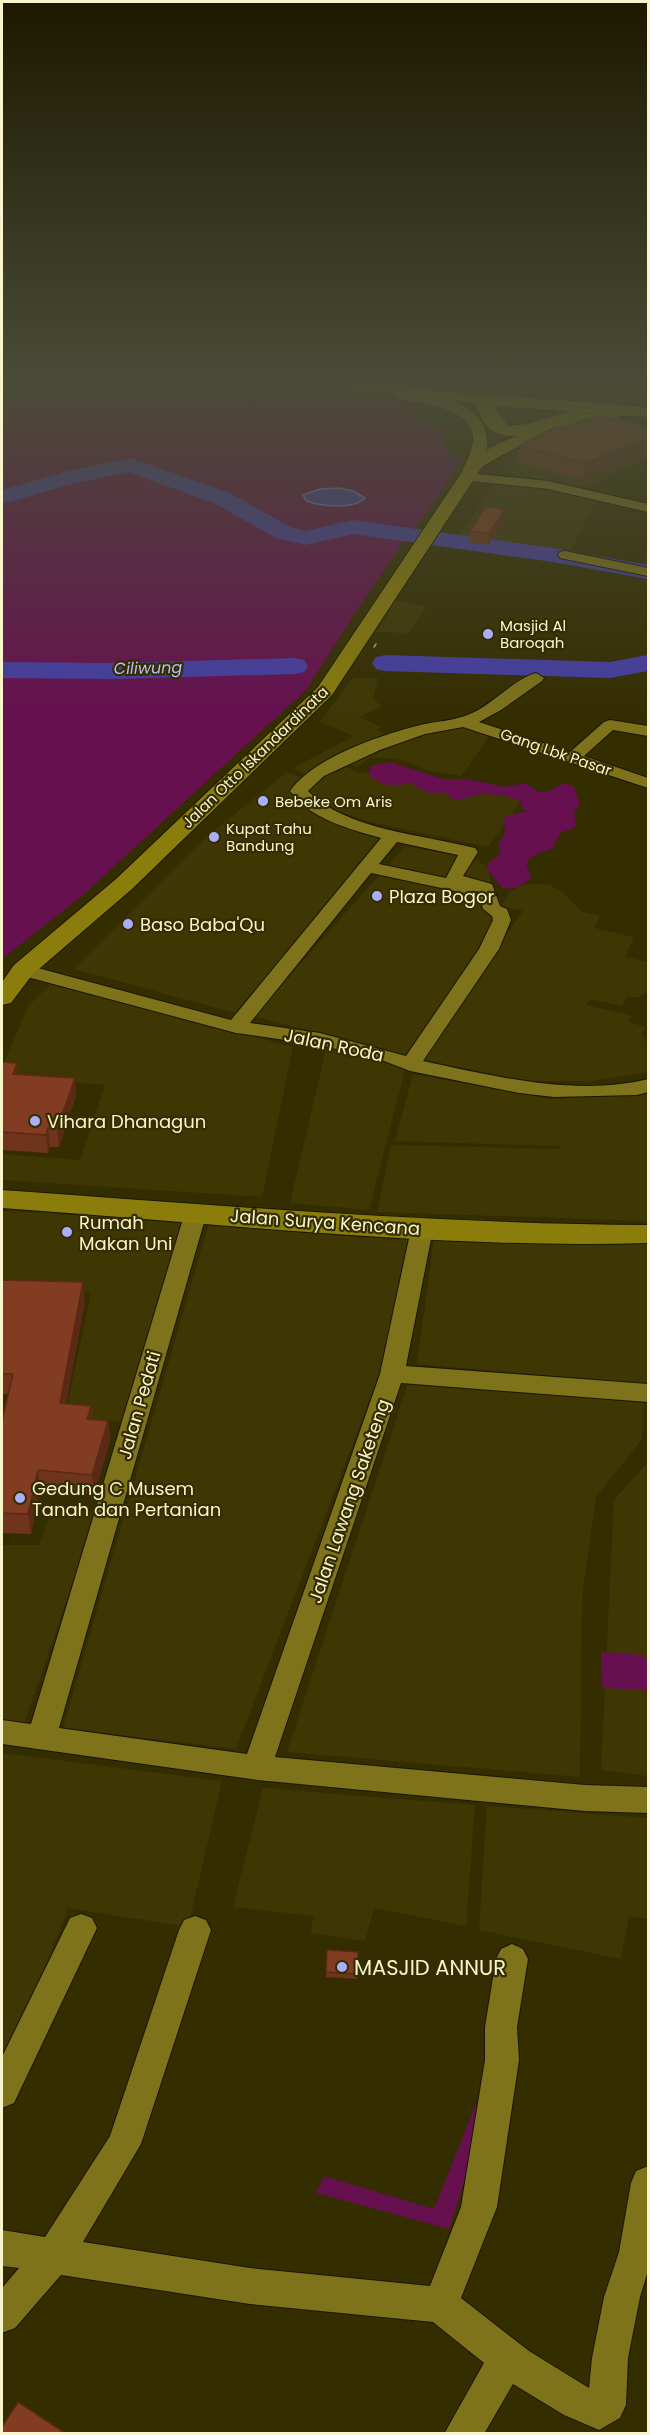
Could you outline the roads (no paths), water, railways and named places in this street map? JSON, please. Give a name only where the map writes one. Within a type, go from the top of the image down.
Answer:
[{"type":"main road","name":"Jalan Otto Iskandardinata","points":[[2,998],[23,970],[124,884],[325,691],[455,494]]},
{"type":"main road","name":"Jalan Surya Kencana","points":[[2,1199],[422,1229],[546,1235],[648,1234]]},
{"type":"street","points":[[586,494],[648,508]]},
{"type":"street","points":[[565,555],[648,572]]},
{"type":"street","points":[[410,1065],[489,949],[502,920],[500,913],[492,909],[486,888],[456,880],[454,877],[469,852],[392,836],[341,818],[319,808],[301,794],[301,787],[333,764],[367,749],[420,730],[476,718],[536,678]]},
{"type":"street","name":"Gang Lbk Pasar","points":[[463,722],[571,759],[646,779]]},
{"type":"street","points":[[571,759],[610,725],[648,731]]},
{"type":"street","points":[[236,1027],[392,836]]},
{"type":"street","points":[[368,867],[488,894]]},
{"type":"street","name":"Jalan Roda","points":[[23,970],[236,1027],[320,1039],[391,1057],[410,1065],[519,1087],[554,1091],[637,1089],[648,1085]]},
{"type":"street","name":"Jalan Pedati","points":[[42,1737],[196,1212]]},
{"type":"street","name":"Jalan Lawang Saketeng","points":[[257,1768],[392,1374],[422,1229]]},
{"type":"street","points":[[392,1374],[648,1393]]},
{"type":"street","points":[[2,1732],[257,1768],[585,1798],[648,1800]]},
{"type":"street","points":[[2,2092],[81,1928]]},
{"type":"street","points":[[2,2315],[55,2254],[124,2144],[195,1930]]},
{"type":"street","points":[[440,2305],[479,2207],[502,2060],[501,2027],[512,1959]]},
{"type":"street","points":[[2,2248],[55,2254],[152,2272],[250,2286],[440,2305],[508,2357],[573,2402],[599,2411],[607,2405],[610,2358],[622,2297],[638,2252],[648,2183]]},
{"type":"street","points":[[463,2433],[508,2357]]},
{"type":"waterway","points":[[2,497],[14,494]]},
{"type":"waterway","points":[[210,494],[222,498],[284,533],[306,538],[328,531],[353,527],[553,555],[648,572]]},
{"type":"waterway","name":"Ciliwung","points":[[385,663],[610,670],[648,663]]},
{"type":"waterway","name":"Ciliwung","points":[[2,670],[113,671],[295,666]]},
{"type":"place","name":"Masjid Al Baroqah","points":[[488,634]]},
{"type":"place","name":"Bebeke Om Aris","points":[[263,801]]},
{"type":"place","name":"Kupat Tahu Bandung","points":[[214,837]]},
{"type":"place","name":"Plaza Bogor","points":[[377,896]]},
{"type":"place","name":"Baso Baba'Qu","points":[[128,924]]},
{"type":"place","name":"Vihara Dhanagun","points":[[35,1121]]},
{"type":"place","name":"Rumah Makan Uni","points":[[67,1232]]},
{"type":"place","name":"Gedung C Musem Tanah dan Pertanian","points":[[20,1498]]},
{"type":"place","name":"MASJID ANNUR","points":[[342,1967]]}]
